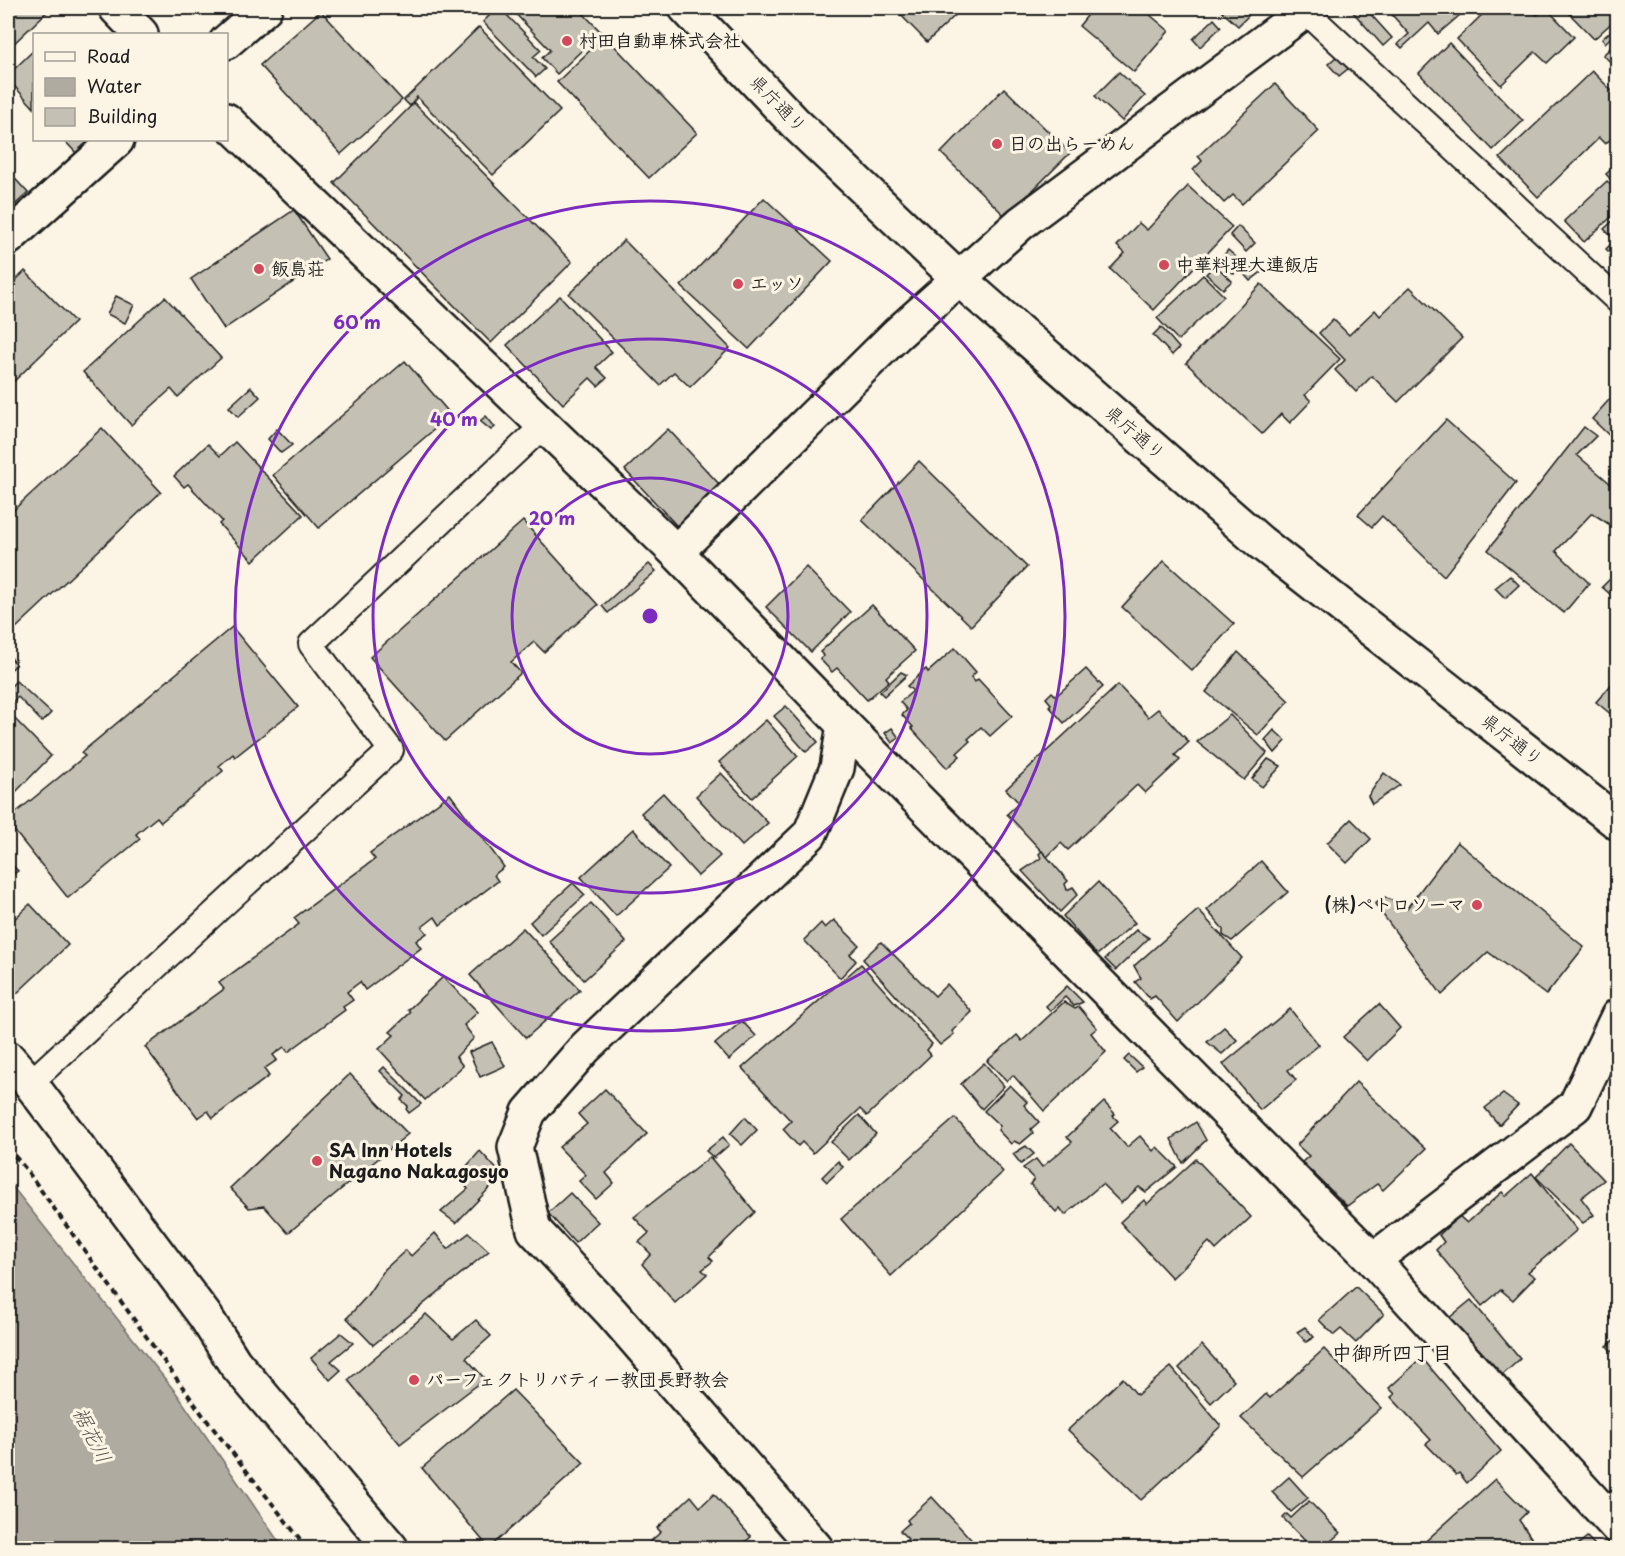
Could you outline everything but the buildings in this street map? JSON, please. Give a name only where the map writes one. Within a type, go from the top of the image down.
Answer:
[{"type":"main road","points":[[116,8],[140,33]]},
{"type":"main road","points":[[228,40],[265,8]]},
{"type":"main road","name":"県庁通り","points":[[686,8],[796,124],[959,279],[1260,542],[1617,823]]},
{"type":"main road","points":[[676,552],[897,334],[1021,223],[1305,8]]},
{"type":"main road","points":[[228,122],[676,552],[1373,1260],[1617,1528]]},
{"type":"main road","points":[[8,238],[116,141]]},
{"type":"main road","points":[[816,1548],[612,1313],[534,1230],[515,1147],[529,1112],[585,1048],[810,834],[837,768],[844,725]]},
{"type":"main road","points":[[1373,1260],[1575,1106],[1617,1016]]},
{"type":"main road","points":[[8,1058],[30,1083],[205,1316],[234,1362],[391,1548]]},
{"type":"lane","points":[[1305,8],[1617,301]]},
{"type":"lane","points":[[30,1083],[391,750],[311,644],[544,425]]},
{"type":"path","points":[[8,1148],[25,1168],[202,1414],[307,1548]]},
{"type":"water","name":"裾花川","points":[[8,1181],[177,1394],[283,1548],[8,1548]]},
{"type":"place","name":"村田自動車株式会社","points":[[567,41]]},
{"type":"place","name":"日の出らーめん","points":[[997,144]]},
{"type":"place","name":"中華料理大連飯店","points":[[1164,265]]},
{"type":"place","name":"飯島荘","points":[[259,269]]},
{"type":"place","name":"エッソ","points":[[738,284]]},
{"type":"place","name":"(株)ペトロソーマ","points":[[1477,905]]},
{"type":"place","name":"SA Inn Hotels Nagano Nakagosyo","points":[[317,1161]]},
{"type":"place","name":"パーフェクトリバティー教団長野教会","points":[[414,1380]]},
{"type":"district","name":"中御所四丁目","points":[[1392,1353]]}]
